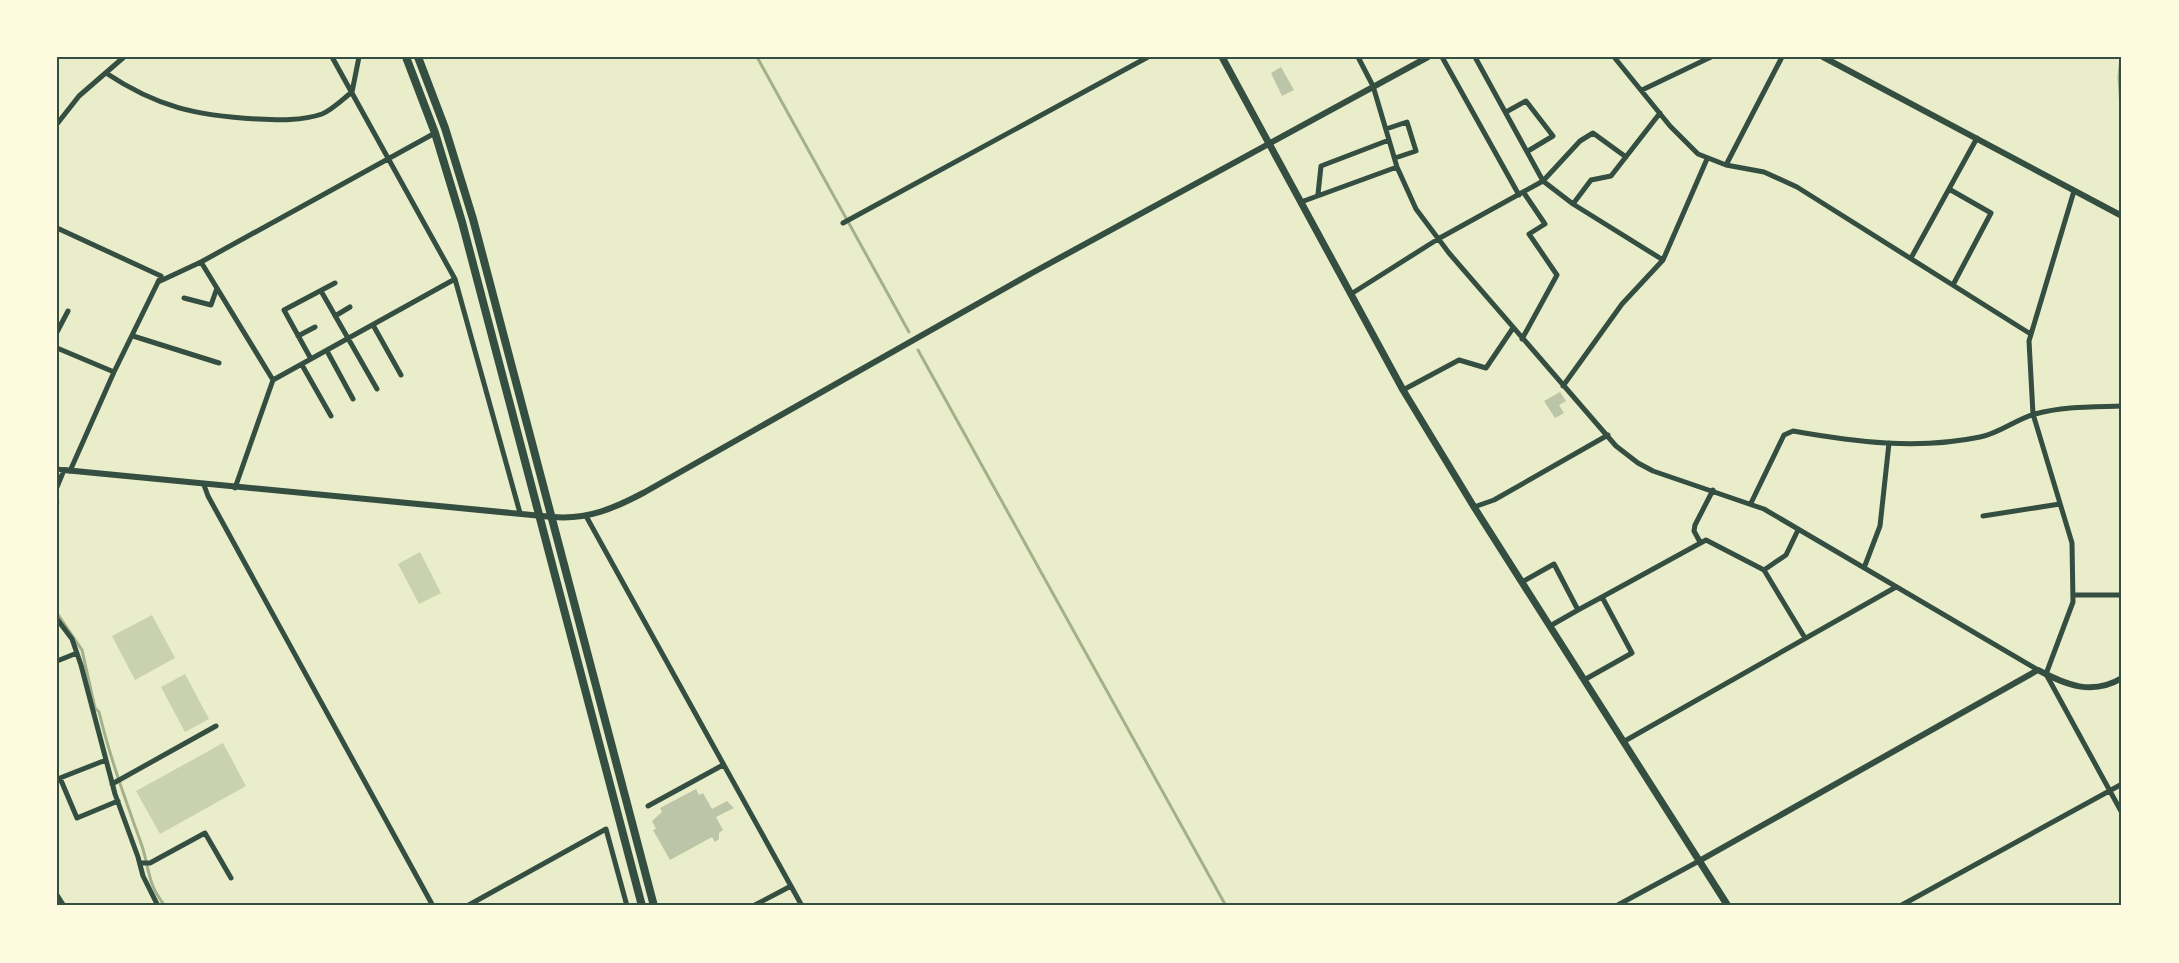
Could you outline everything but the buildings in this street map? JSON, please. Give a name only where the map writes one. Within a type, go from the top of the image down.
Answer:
[{"type":"highway","points":[[406,57],[435,133],[467,242],[642,906]]},
{"type":"highway","points":[[418,57],[459,174],[554,517],[654,906]]},
{"type":"main road","points":[[1222,57],[1403,390],[1474,507],[1728,906]]},
{"type":"street","points":[[57,124],[79,96],[124,57]]},
{"type":"street","points":[[332,57],[455,279],[520,513]]},
{"type":"street","points":[[106,73],[130,89],[161,104],[216,117],[301,118],[323,113],[352,92],[359,57]]},
{"type":"street","points":[[843,223],[1148,57]]},
{"type":"street","points":[[1358,57],[1373,86],[1397,167],[1416,209],[1438,239],[1563,386],[1608,435],[1638,463],[1751,503],[2046,674],[2078,687],[2092,688],[2122,678]]},
{"type":"street","points":[[64,470],[554,517],[586,516],[613,509],[1269,143],[1428,57]]},
{"type":"street","points":[[1442,57],[1522,194],[1545,224],[1529,234],[1557,274],[1522,339]]},
{"type":"street","points":[[1475,57],[1543,181],[1573,204],[1663,260]]},
{"type":"street","points":[[1614,57],[1687,144],[1707,159],[1764,172],[1789,183],[1954,283],[2029,333]]},
{"type":"street","points":[[1642,90],[1711,57]]},
{"type":"street","points":[[1726,165],[1782,57]]},
{"type":"street","points":[[1823,57],[2122,216]]},
{"type":"street","points":[[1506,112],[1526,101],[1553,136],[1528,151]]},
{"type":"street","points":[[1573,204],[1591,180],[1611,176],[1660,114]]},
{"type":"street","points":[[1386,129],[1407,122],[1416,151],[1395,158]]},
{"type":"street","points":[[158,282],[201,262],[435,133]]},
{"type":"street","points":[[1351,294],[1438,239],[1543,181],[1580,141],[1593,133],[1626,157]]},
{"type":"street","points":[[1911,258],[1977,138]]},
{"type":"street","points":[[1318,194],[1321,166],[1389,140]]},
{"type":"street","points":[[1563,386],[1622,304],[1663,260],[1707,159]]},
{"type":"street","points":[[1301,201],[1397,167]]},
{"type":"street","points":[[1949,189],[1991,213],[1954,283]]},
{"type":"street","points":[[2074,191],[2029,333],[2033,414],[2072,543],[2073,595],[2069,614],[2046,674],[2122,813]]},
{"type":"street","points":[[57,228],[161,276],[57,487]]},
{"type":"street","points":[[201,262],[273,380]]},
{"type":"street","points":[[235,488],[273,380],[455,279]]},
{"type":"street","points":[[311,359],[284,310],[335,283]]},
{"type":"street","points":[[184,298],[211,305],[217,287]]},
{"type":"street","points":[[321,291],[377,389]]},
{"type":"street","points":[[335,316],[350,307]]},
{"type":"street","points":[[57,332],[68,311]]},
{"type":"street","points":[[373,324],[400,375]]},
{"type":"street","points":[[298,336],[315,327]]},
{"type":"street","points":[[1403,390],[1459,360],[1486,369],[1513,328]]},
{"type":"street","points":[[133,336],[219,363]]},
{"type":"street","points":[[57,348],[114,372]]},
{"type":"street","points":[[327,351],[354,399]]},
{"type":"street","points":[[302,365],[331,416]]},
{"type":"street","points":[[1751,503],[1788,432],[1793,430],[1864,442],[1959,441],[1983,436],[2033,414],[2074,406],[2122,406]]},
{"type":"street","points":[[1474,507],[1494,500],[1608,435]]},
{"type":"street","points":[[1864,568],[1880,526],[1890,443]]},
{"type":"street","points":[[204,485],[433,906]]},
{"type":"street","points":[[1700,542],[1694,531],[1713,490]]},
{"type":"street","points":[[1983,516],[2060,504]]},
{"type":"street","points":[[586,516],[802,906]]},
{"type":"street","points":[[1764,570],[1786,555],[1798,530]]},
{"type":"street","points":[[1550,626],[1706,540],[1764,570],[1805,638]]},
{"type":"street","points":[[1522,582],[1554,564],[1578,610]]},
{"type":"street","points":[[1623,742],[1896,587]]},
{"type":"street","points":[[2073,595],[2122,595]]},
{"type":"street","points":[[1584,680],[1632,653],[1602,597]]},
{"type":"street","points":[[57,619],[72,639],[77,653],[112,784],[140,863],[142,876],[158,906]]},
{"type":"street","points":[[57,662],[77,653]]},
{"type":"street","points":[[1616,906],[2038,670]]},
{"type":"street","points":[[112,784],[216,726]]},
{"type":"street","points":[[105,760],[60,778],[77,818],[118,801]]},
{"type":"street","points":[[648,806],[723,765]]},
{"type":"street","points":[[1900,906],[2122,784]]},
{"type":"street","points":[[467,906],[606,829],[627,906]]},
{"type":"street","points":[[140,863],[150,864],[205,833],[231,878]]},
{"type":"street","points":[[753,906],[791,886]]},
{"type":"street","points":[[57,895],[64,906]]},
{"type":"green space","points":[[420,552],[441,593],[419,604],[398,564]]},
{"type":"green space","points":[[152,615],[175,658],[135,680],[112,636]]},
{"type":"green space","points":[[185,674],[209,719],[185,732],[161,687]]},
{"type":"green space","points":[[223,743],[246,786],[160,834],[136,791]]},
{"type":"waterway","points":[[757,57],[909,332]]},
{"type":"waterway","points":[[2121,57],[2119,77],[2122,123]]},
{"type":"waterway","points":[[918,350],[1226,906]]},
{"type":"waterway","points":[[57,508],[58,502]]},
{"type":"waterway","points":[[57,613],[82,650],[95,708],[99,712],[152,884],[165,906]]}]
